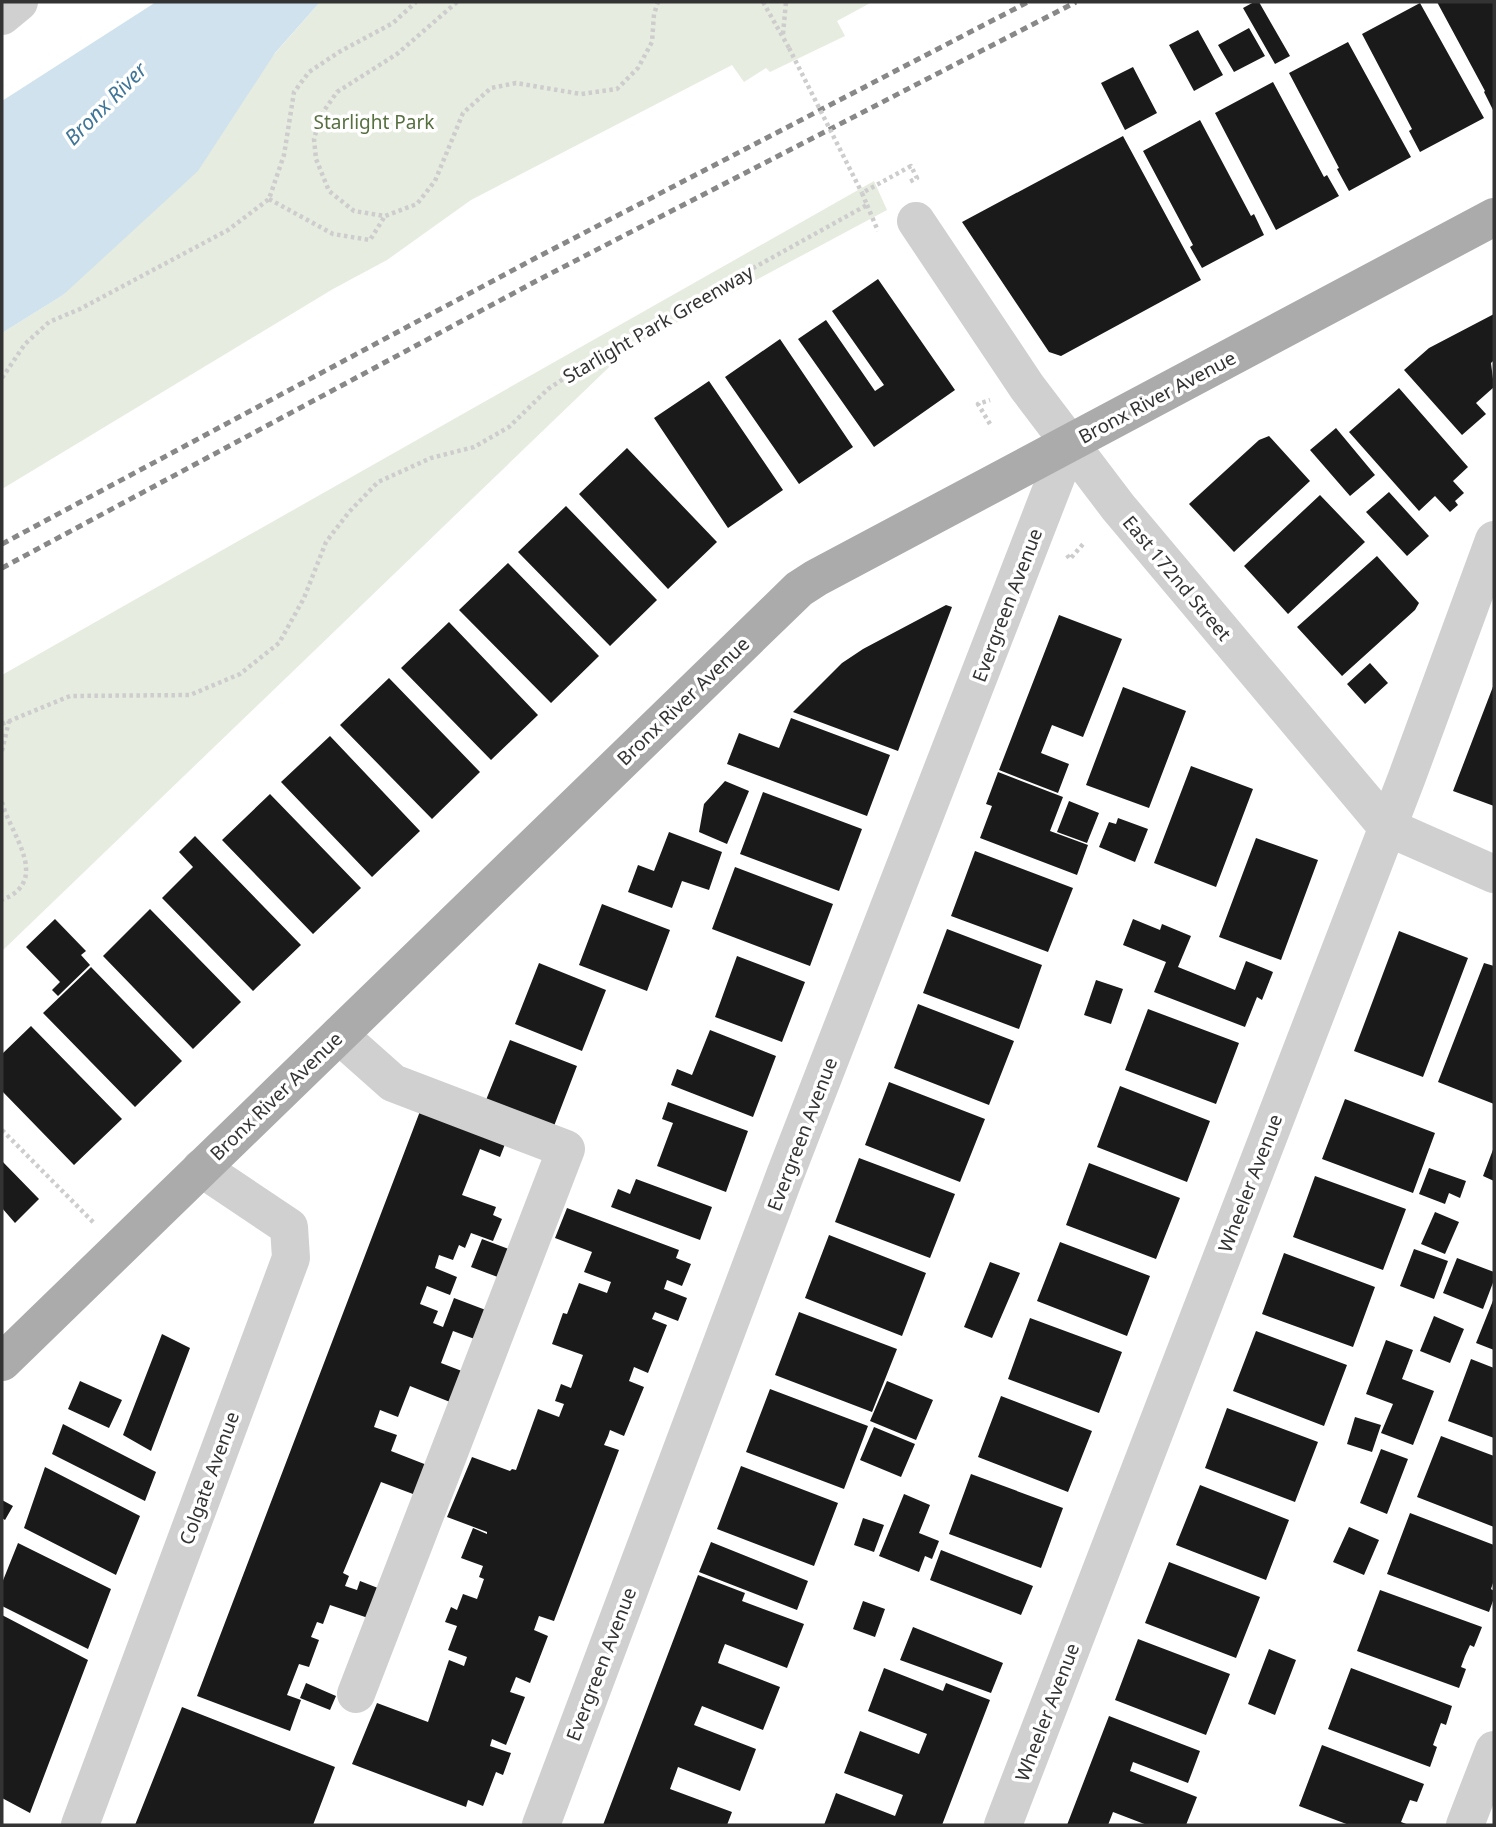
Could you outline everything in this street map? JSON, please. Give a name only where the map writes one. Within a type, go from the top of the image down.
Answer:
[{"type":"main road","name":"Bronx River Avenue","points":[[2,1362],[799,589],[1494,217]]},
{"type":"street","points":[[2,16],[19,2]]},
{"type":"street","name":"East 172nd Street","points":[[916,221],[1027,387],[1118,508],[1387,827],[1494,874]]},
{"type":"street","name":"Evergreen Avenue","points":[[541,1825],[790,1162],[1069,444]]},
{"type":"street","name":"Wheeler Avenue","points":[[1003,1825],[1387,827],[1494,540]]},
{"type":"street","points":[[339,1035],[393,1083],[566,1149],[356,1694]]},
{"type":"street","name":"Colgate Avenue","points":[[80,1825],[291,1258],[289,1227],[201,1168]]},
{"type":"street","points":[[1465,1825],[1494,1750]]},
{"type":"path","points":[[2,378],[25,344],[49,322],[80,309],[228,230],[269,200],[284,155],[294,92],[309,72],[339,51],[393,23],[416,2]]},
{"type":"path","points":[[457,2],[397,54],[337,92],[321,115],[314,139],[316,159],[329,191],[354,211],[385,216],[417,204],[435,181],[463,113],[491,88],[516,83],[581,94],[617,89],[638,68],[652,42],[654,14],[658,2]]},
{"type":"path","points":[[763,2],[783,35],[872,217]]},
{"type":"path","points":[[783,35],[786,2]]},
{"type":"path","points":[[269,200],[333,234],[370,240],[385,216]]},
{"type":"path","name":"Starlight Park Greenway","points":[[2,724],[70,696],[190,695],[240,674],[279,643],[304,598],[326,542],[349,512],[378,482],[431,458],[474,447],[497,434],[509,427],[548,389],[618,342],[867,205]]},
{"type":"path","points":[[990,424],[978,404],[994,398]]},
{"type":"path","points":[[1070,559],[1084,543]]},
{"type":"path","points":[[2,751],[9,720]]},
{"type":"path","points":[[2,802],[26,860],[23,881],[12,895],[2,900]]},
{"type":"path","points":[[2,1130],[120,1247]]},
{"type":"green space","name":"Starlight Park","points":[[320,2],[872,2],[837,21],[845,36],[770,72],[766,68],[744,82],[732,65],[471,200],[387,260],[333,289],[2,489],[2,333],[63,295]]},
{"type":"green space","points":[[874,181],[887,210],[629,348],[2,951],[2,675]]},
{"type":"water","name":"Bronx River","points":[[156,2],[320,2],[275,53],[198,171],[63,295],[2,333],[2,101]]},
{"type":"building","points":[[1259,2],[1290,56],[1275,64],[1243,8]]},
{"type":"building","points":[[1437,2],[1494,2],[1494,112],[1485,91]]},
{"type":"building","points":[[1420,3],[1484,118],[1420,152],[1409,131],[1412,129],[1362,34]]},
{"type":"building","points":[[1249,28],[1265,56],[1234,72],[1218,45]]},
{"type":"building","points":[[1198,30],[1223,75],[1194,91],[1169,45]]},
{"type":"building","points":[[1348,42],[1411,157],[1349,191],[1289,73]]},
{"type":"building","points":[[1133,67],[1157,113],[1125,130],[1101,83]]},
{"type":"building","points":[[1273,82],[1324,177],[1327,175],[1339,196],[1276,230],[1215,113]]},
{"type":"building","points":[[1200,120],[1251,216],[1254,214],[1264,235],[1202,268],[1190,247],[1193,245],[1143,151]]},
{"type":"building","points":[[1123,136],[1201,280],[1061,356],[1049,352],[962,222]]},
{"type":"building","points":[[878,279],[955,390],[874,447],[798,339],[826,320],[875,391],[884,385],[832,311]]},
{"type":"building","points":[[1494,314],[1494,360],[1491,363],[1494,387],[1476,403],[1486,414],[1462,435],[1404,370],[1429,348]]},
{"type":"building","points":[[780,339],[853,447],[799,484],[725,377]]},
{"type":"building","points":[[709,381],[783,490],[728,528],[654,418]]},
{"type":"building","points":[[1399,388],[1468,467],[1453,481],[1464,493],[1455,501],[1458,505],[1450,512],[1435,496],[1419,511],[1349,432]]},
{"type":"building","points":[[1336,428],[1375,475],[1350,496],[1310,450]]},
{"type":"building","points":[[1269,436],[1310,481],[1234,552],[1189,504],[1259,440]]},
{"type":"building","points":[[627,448],[717,542],[668,589],[579,494]]},
{"type":"building","points":[[1389,492],[1429,536],[1407,556],[1366,512]]},
{"type":"building","points":[[1320,495],[1365,542],[1288,614],[1244,566]]},
{"type":"building","points":[[566,506],[657,600],[610,646],[518,552]]},
{"type":"building","points":[[1377,556],[1419,603],[1415,610],[1342,676],[1297,627]]},
{"type":"building","points":[[508,563],[599,656],[551,703],[459,610]]},
{"type":"building","points":[[946,605],[952,607],[898,751],[793,712],[842,663]]},
{"type":"building","points":[[1059,615],[1122,639],[1083,737],[1052,725],[1041,753],[1069,764],[1058,793],[999,770]]},
{"type":"building","points":[[449,622],[538,715],[491,760],[401,668]]},
{"type":"building","points":[[1370,663],[1388,683],[1365,704],[1347,684]]},
{"type":"building","points":[[389,678],[480,772],[432,819],[340,725]]},
{"type":"building","points":[[1494,684],[1494,806],[1453,791]]},
{"type":"building","points":[[1123,687],[1186,711],[1149,808],[1086,785]]},
{"type":"building","points":[[791,718],[890,755],[867,816],[727,764],[739,733],[779,748]]},
{"type":"building","points":[[330,736],[420,831],[372,877],[281,782]]},
{"type":"building","points":[[1191,766],[1253,789],[1216,887],[1154,863]]},
{"type":"building","points":[[998,772],[1063,797],[1050,831],[1088,845],[1077,875],[980,838],[992,806],[986,804]]},
{"type":"building","points":[[725,781],[749,791],[727,844],[699,832],[704,804]]},
{"type":"building","points":[[763,792],[862,829],[839,891],[740,854]]},
{"type":"building","points":[[270,794],[361,888],[313,934],[222,840]]},
{"type":"building","points":[[1069,801],[1099,813],[1087,843],[1057,832]]},
{"type":"building","points":[[1118,818],[1148,829],[1135,862],[1099,847],[1109,822],[1116,824]]},
{"type":"building","points":[[669,832],[722,852],[709,890],[682,881],[672,908],[628,892],[638,865],[654,871]]},
{"type":"building","points":[[195,836],[301,945],[253,991],[162,898],[193,867],[179,852]]},
{"type":"building","points":[[1256,838],[1318,860],[1281,960],[1219,937]]},
{"type":"building","points":[[975,851],[1073,888],[1048,952],[951,916]]},
{"type":"building","points":[[735,867],[833,904],[810,966],[712,929]]},
{"type":"building","points":[[602,904],[670,930],[647,991],[579,965]]},
{"type":"building","points":[[150,909],[241,1002],[193,1049],[103,956]]},
{"type":"building","points":[[55,919],[86,951],[81,955],[90,965],[58,996],[52,990],[60,982],[26,947]]},
{"type":"building","points":[[1133,919],[1160,930],[1162,924],[1191,936],[1178,967],[1235,990],[1246,961],[1273,972],[1262,1000],[1257,997],[1245,1027],[1154,992],[1166,962],[1123,945]]},
{"type":"building","points":[[947,929],[1042,965],[1019,1029],[923,993]]},
{"type":"building","points":[[1399,931],[1468,958],[1423,1077],[1354,1051]]},
{"type":"building","points":[[737,956],[805,982],[782,1042],[715,1017]]},
{"type":"building","points":[[539,963],[606,990],[582,1051],[515,1024]]},
{"type":"building","points":[[1484,963],[1494,966],[1494,1104],[1438,1082]]},
{"type":"building","points":[[91,967],[182,1061],[135,1107],[43,1013]]},
{"type":"building","points":[[1096,980],[1123,989],[1111,1024],[1084,1015]]},
{"type":"building","points":[[918,1004],[1014,1041],[989,1105],[894,1068]]},
{"type":"building","points":[[1148,1009],[1239,1043],[1216,1104],[1125,1070]]},
{"type":"building","points":[[31,1026],[122,1119],[74,1165],[2,1091],[2,1054]]},
{"type":"building","points":[[710,1030],[776,1056],[753,1117],[671,1085],[677,1069],[692,1075]]},
{"type":"building","points":[[510,1040],[577,1066],[554,1126],[486,1100]]},
{"type":"building","points":[[889,1082],[985,1119],[960,1182],[865,1145]]},
{"type":"building","points":[[1120,1086],[1210,1121],[1187,1182],[1097,1147]]},
{"type":"building","points":[[1345,1099],[1435,1133],[1413,1193],[1322,1159]]},
{"type":"building","points":[[668,1102],[748,1131],[726,1192],[657,1166],[673,1123],[662,1119]]},
{"type":"building","points":[[422,1106],[507,1139],[500,1157],[480,1149],[462,1195],[496,1207],[493,1215],[502,1219],[493,1241],[471,1233],[465,1248],[459,1245],[453,1260],[439,1255],[435,1268],[457,1277],[450,1295],[427,1286],[420,1304],[438,1311],[433,1323],[443,1327],[454,1298],[491,1312],[480,1341],[453,1331],[441,1363],[467,1373],[455,1404],[410,1386],[398,1417],[380,1410],[374,1427],[397,1435],[391,1451],[432,1467],[421,1497],[381,1482],[343,1573],[349,1576],[345,1586],[357,1590],[360,1581],[383,1590],[371,1619],[330,1605],[323,1624],[317,1622],[311,1637],[319,1640],[309,1667],[299,1664],[287,1695],[301,1700],[290,1731],[197,1696]]},
{"type":"building","points":[[1494,1147],[1494,1181],[1483,1176]]},
{"type":"building","points":[[859,1158],[955,1194],[930,1258],[835,1222]]},
{"type":"building","points":[[2,1161],[39,1199],[15,1223],[2,1208]]},
{"type":"building","points":[[1089,1163],[1180,1198],[1156,1259],[1066,1225]]},
{"type":"building","points":[[1429,1168],[1466,1181],[1460,1198],[1449,1193],[1445,1204],[1419,1194]]},
{"type":"building","points":[[1315,1176],[1406,1209],[1383,1270],[1293,1237]]},
{"type":"building","points":[[636,1179],[712,1207],[700,1240],[611,1207],[618,1189],[630,1194]]},
{"type":"building","points":[[567,1208],[679,1250],[676,1258],[691,1264],[682,1286],[667,1280],[664,1289],[687,1298],[678,1321],[655,1312],[652,1319],[667,1325],[648,1373],[634,1367],[629,1381],[644,1387],[624,1436],[610,1430],[604,1445],[619,1450],[554,1621],[539,1616],[534,1630],[548,1636],[530,1683],[516,1677],[510,1692],[525,1697],[506,1745],[492,1739],[490,1746],[511,1753],[503,1775],[496,1772],[483,1806],[468,1800],[466,1807],[352,1764],[377,1703],[428,1722],[449,1660],[464,1666],[467,1657],[448,1650],[457,1626],[445,1622],[451,1607],[457,1610],[463,1594],[477,1599],[484,1579],[479,1577],[483,1566],[461,1558],[473,1528],[487,1532],[447,1517],[472,1457],[510,1471],[516,1470],[538,1409],[559,1417],[564,1404],[555,1401],[561,1384],[571,1388],[583,1355],[552,1344],[563,1313],[567,1314],[579,1283],[607,1293],[611,1282],[584,1272],[592,1252],[555,1238]]},
{"type":"building","points":[[1435,1212],[1459,1222],[1445,1254],[1421,1244]]},
{"type":"building","points":[[829,1235],[926,1273],[902,1336],[805,1298]]},
{"type":"building","points":[[482,1239],[514,1251],[503,1279],[471,1267]]},
{"type":"building","points":[[1060,1242],[1150,1276],[1127,1336],[1037,1301]]},
{"type":"building","points":[[1414,1249],[1448,1261],[1434,1299],[1400,1286]]},
{"type":"building","points":[[1284,1253],[1375,1287],[1353,1347],[1262,1314]]},
{"type":"building","points":[[1457,1258],[1494,1272],[1494,1280],[1483,1309],[1443,1293]]},
{"type":"building","points":[[990,1262],[1020,1273],[992,1338],[964,1327]]},
{"type":"building","points":[[1494,1298],[1494,1350],[1476,1343]]},
{"type":"building","points":[[799,1312],[897,1349],[872,1412],[775,1375]]},
{"type":"building","points":[[1434,1316],[1464,1329],[1450,1363],[1420,1351]]},
{"type":"building","points":[[1030,1318],[1122,1352],[1099,1413],[1008,1379]]},
{"type":"building","points":[[1256,1331],[1347,1365],[1324,1426],[1233,1391]]},
{"type":"building","points":[[162,1334],[190,1348],[151,1451],[123,1435]]},
{"type":"building","points":[[1386,1340],[1413,1350],[1402,1379],[1434,1391],[1413,1445],[1381,1433],[1393,1404],[1366,1394]]},
{"type":"building","points":[[1471,1359],[1494,1368],[1494,1438],[1448,1421]]},
{"type":"building","points":[[80,1381],[122,1400],[109,1428],[68,1409]]},
{"type":"building","points":[[887,1381],[933,1400],[916,1440],[870,1421]]},
{"type":"building","points":[[770,1389],[868,1426],[844,1489],[746,1452]]},
{"type":"building","points":[[1001,1396],[1092,1431],[1068,1492],[978,1457]]},
{"type":"building","points":[[1227,1408],[1318,1442],[1295,1502],[1205,1468]]},
{"type":"building","points":[[1355,1417],[1381,1425],[1372,1452],[1347,1444]]},
{"type":"building","points":[[63,1424],[156,1472],[145,1501],[52,1454]]},
{"type":"building","points":[[874,1427],[915,1444],[901,1477],[860,1460]]},
{"type":"building","points":[[1441,1436],[1494,1456],[1494,1527],[1417,1497]]},
{"type":"building","points":[[1381,1449],[1408,1459],[1387,1514],[1360,1503]]},
{"type":"building","points":[[741,1466],[838,1503],[814,1566],[717,1529]]},
{"type":"building","points":[[45,1467],[140,1516],[116,1575],[24,1528]]},
{"type":"building","points":[[971,1474],[1063,1508],[1041,1568],[949,1534]]},
{"type":"building","points":[[1200,1485],[1289,1520],[1266,1580],[1176,1545]]},
{"type":"building","points":[[904,1494],[930,1505],[919,1533],[939,1541],[932,1559],[925,1556],[919,1572],[879,1556]]},
{"type":"building","points":[[2,1500],[13,1506],[5,1520],[2,1518]]},
{"type":"building","points":[[1410,1513],[1494,1545],[1494,1580],[1491,1589],[1494,1591],[1494,1598],[1489,1612],[1387,1574]]},
{"type":"building","points":[[863,1518],[884,1525],[874,1552],[854,1545]]},
{"type":"building","points":[[1349,1527],[1379,1540],[1364,1575],[1333,1562]]},
{"type":"building","points":[[711,1542],[808,1581],[797,1610],[699,1572]]},
{"type":"building","points":[[18,1543],[111,1589],[88,1649],[2,1606],[2,1583]]},
{"type":"building","points":[[941,1550],[1033,1586],[1021,1615],[930,1580]]},
{"type":"building","points":[[1169,1562],[1260,1597],[1236,1658],[1145,1623]]},
{"type":"building","points":[[698,1575],[745,1593],[742,1601],[804,1624],[787,1668],[725,1644],[721,1654],[718,1663],[780,1687],[763,1730],[702,1706],[694,1725],[756,1749],[740,1791],[678,1767],[670,1789],[732,1812],[727,1825],[603,1825]]},
{"type":"building","points":[[1380,1590],[1482,1627],[1474,1647],[1470,1645],[1465,1656],[1461,1667],[1466,1669],[1459,1688],[1357,1651]]},
{"type":"building","points":[[863,1601],[885,1609],[875,1637],[853,1629]]},
{"type":"building","points":[[2,1615],[88,1660],[30,1813],[2,1798]]},
{"type":"building","points":[[913,1627],[1003,1663],[991,1693],[900,1660]]},
{"type":"building","points":[[1138,1639],[1230,1674],[1206,1735],[1115,1700]]},
{"type":"building","points":[[1269,1649],[1296,1660],[1275,1715],[1248,1704]]},
{"type":"building","points":[[884,1668],[943,1691],[946,1683],[990,1700],[942,1825],[824,1825],[836,1793],[895,1816],[903,1795],[844,1773],[860,1731],[919,1754],[927,1734],[868,1711]]},
{"type":"building","points":[[1351,1668],[1452,1706],[1446,1725],[1441,1723],[1433,1745],[1437,1747],[1430,1767],[1328,1729]]},
{"type":"building","points":[[306,1683],[336,1696],[330,1710],[300,1698]]},
{"type":"building","points":[[182,1707],[335,1767],[313,1825],[135,1825]]},
{"type":"building","points":[[1109,1716],[1200,1751],[1188,1783],[1133,1762],[1130,1771],[1197,1797],[1186,1825],[1147,1825],[1113,1812],[1108,1825],[1067,1825]]},
{"type":"building","points":[[1322,1745],[1424,1784],[1417,1802],[1410,1800],[1401,1822],[1409,1825],[1349,1825],[1299,1806]]},
{"type":"railway","points":[[2,544],[530,261],[1028,2]]},
{"type":"railway","points":[[2,568],[540,279],[1076,2]]}]
